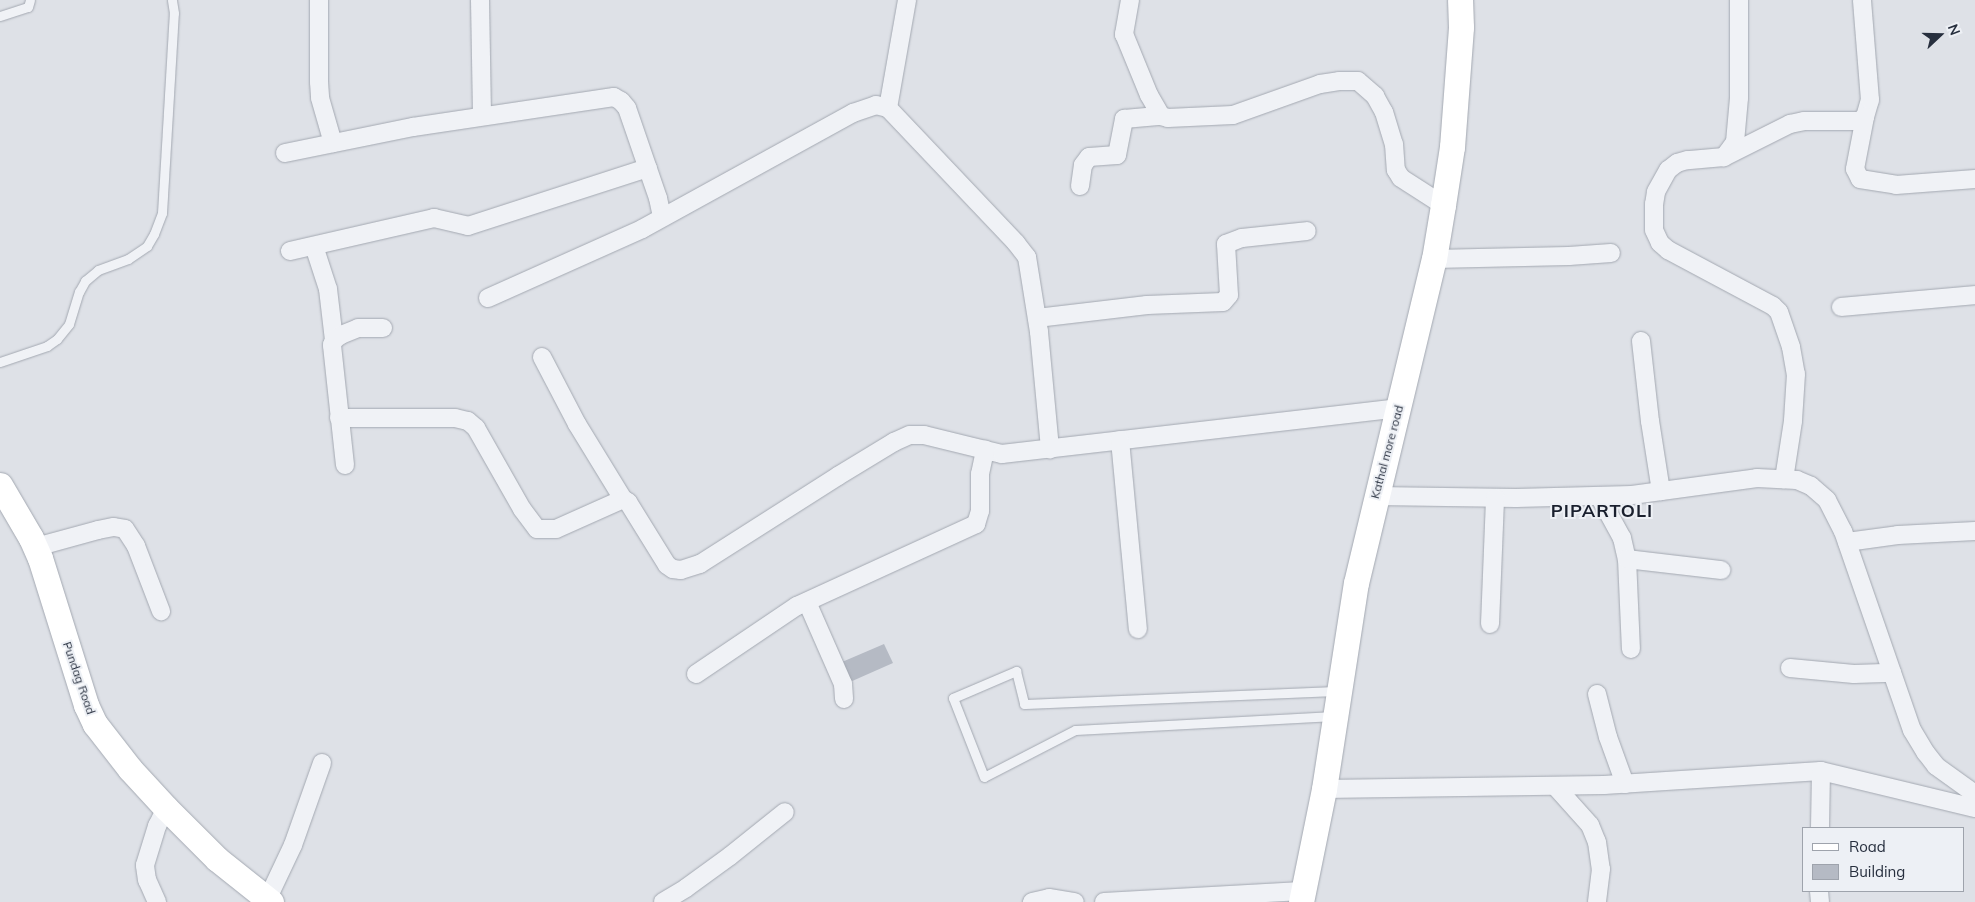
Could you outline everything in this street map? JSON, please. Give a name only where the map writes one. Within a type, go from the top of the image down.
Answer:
[{"type":"main road","name":"Kathal more road","points":[[1301,897],[1324,789],[1356,583],[1375,496],[1399,408],[1434,259],[1452,147],[1460,0]]},
{"type":"main road","name":"Pundag Road","points":[[0,485],[36,547],[86,706],[95,724],[115,752],[166,808],[217,859],[269,901]]},
{"type":"street","points":[[319,0],[320,98],[333,143]]},
{"type":"street","points":[[480,0],[482,116]]},
{"type":"street","points":[[888,108],[907,0]]},
{"type":"street","points":[[1130,0],[1124,34],[1149,95],[1161,116]]},
{"type":"street","points":[[1724,157],[1735,142],[1737,134],[1739,0]]},
{"type":"street","points":[[1862,0],[1870,100],[1855,169],[1856,175],[1860,179],[1896,185],[1975,179]]},
{"type":"street","points":[[1080,186],[1083,165],[1088,157],[1118,155],[1124,120],[1161,116],[1168,118],[1233,114],[1320,84],[1339,80],[1358,81],[1375,96],[1384,112],[1394,144],[1396,170],[1401,178],[1443,205]]},
{"type":"street","points":[[285,153],[413,127],[614,97],[622,101],[627,108],[648,168],[662,218]]},
{"type":"street","points":[[488,298],[642,229],[854,113],[876,105],[888,108],[1010,236],[1027,257],[1038,318],[1050,449]]},
{"type":"street","points":[[1784,479],[1793,420],[1796,374],[1791,347],[1778,312],[1773,306],[1668,250],[1660,242],[1654,230],[1656,192],[1668,170],[1677,163],[1687,160],[1724,157],[1790,124],[1804,121],[1859,121],[1865,117]]},
{"type":"street","points":[[290,251],[434,218],[468,226],[648,168]]},
{"type":"street","points":[[1038,318],[1147,305],[1223,302],[1228,295],[1226,244],[1242,238],[1307,231]]},
{"type":"street","points":[[314,246],[328,289],[334,340],[331,353],[345,465]]},
{"type":"street","points":[[1434,259],[1569,256],[1611,253]]},
{"type":"street","points":[[1841,307],[1975,295]]},
{"type":"street","points":[[334,340],[358,328],[383,328]]},
{"type":"street","points":[[1641,341],[1661,492]]},
{"type":"street","points":[[542,356],[577,424],[623,500],[628,502],[667,565],[673,569],[681,570],[700,564],[838,476],[894,442],[910,435],[924,436],[1002,454],[1399,408]]},
{"type":"street","points":[[339,418],[455,418],[468,420],[476,428],[531,524],[540,530],[556,529],[623,500]]},
{"type":"street","points":[[1120,440],[1138,628]]},
{"type":"street","points":[[696,674],[807,602],[976,524],[980,511],[980,474],[985,450]]},
{"type":"street","points":[[1375,496],[1495,498],[1599,496],[1661,492],[1757,478],[1797,480],[1811,486],[1827,500],[1847,542],[1912,730],[1926,753],[1953,780],[1975,794]]},
{"type":"street","points":[[1599,496],[1622,538],[1627,559],[1631,649]]},
{"type":"street","points":[[1490,624],[1495,498]]},
{"type":"street","points":[[36,547],[98,530],[114,527],[125,529],[136,546],[161,611]]},
{"type":"street","points":[[1847,542],[1898,535],[1975,531]]},
{"type":"street","points":[[1627,559],[1721,570]]},
{"type":"street","points":[[807,602],[843,684],[844,699]]},
{"type":"street","points":[[1790,668],[1854,674],[1892,673]]},
{"type":"street","points":[[1597,694],[1608,737],[1625,784]]},
{"type":"street","points":[[269,901],[293,845],[322,763]]},
{"type":"street","points":[[1820,827],[1822,770]]},
{"type":"street","points":[[1324,789],[1625,784],[1822,770],[1975,808]]},
{"type":"street","points":[[1555,786],[1590,825],[1597,842],[1602,869],[1597,902]]},
{"type":"street","points":[[157,902],[147,880],[145,865],[157,826],[166,808]]},
{"type":"street","points":[[663,902],[730,856],[784,812]]},
{"type":"street","points":[[1104,902],[1301,897]]},
{"type":"street","points":[[1032,902],[1050,898],[1076,902]]},
{"type":"lane","points":[[0,16],[28,7],[30,0]]},
{"type":"lane","points":[[0,362],[47,346],[57,338],[69,324],[79,292],[85,281],[98,270],[128,259],[147,246],[154,234],[162,213],[174,13],[172,0]]},
{"type":"lane","points":[[1336,716],[1075,730],[984,777],[953,698],[1016,671],[1024,704],[1340,691]]},
{"type":"building","points":[[884,644],[893,663],[850,682],[842,662]]},
{"type":"district","name":"PIPARTOLI","points":[[1602,511]]}]
